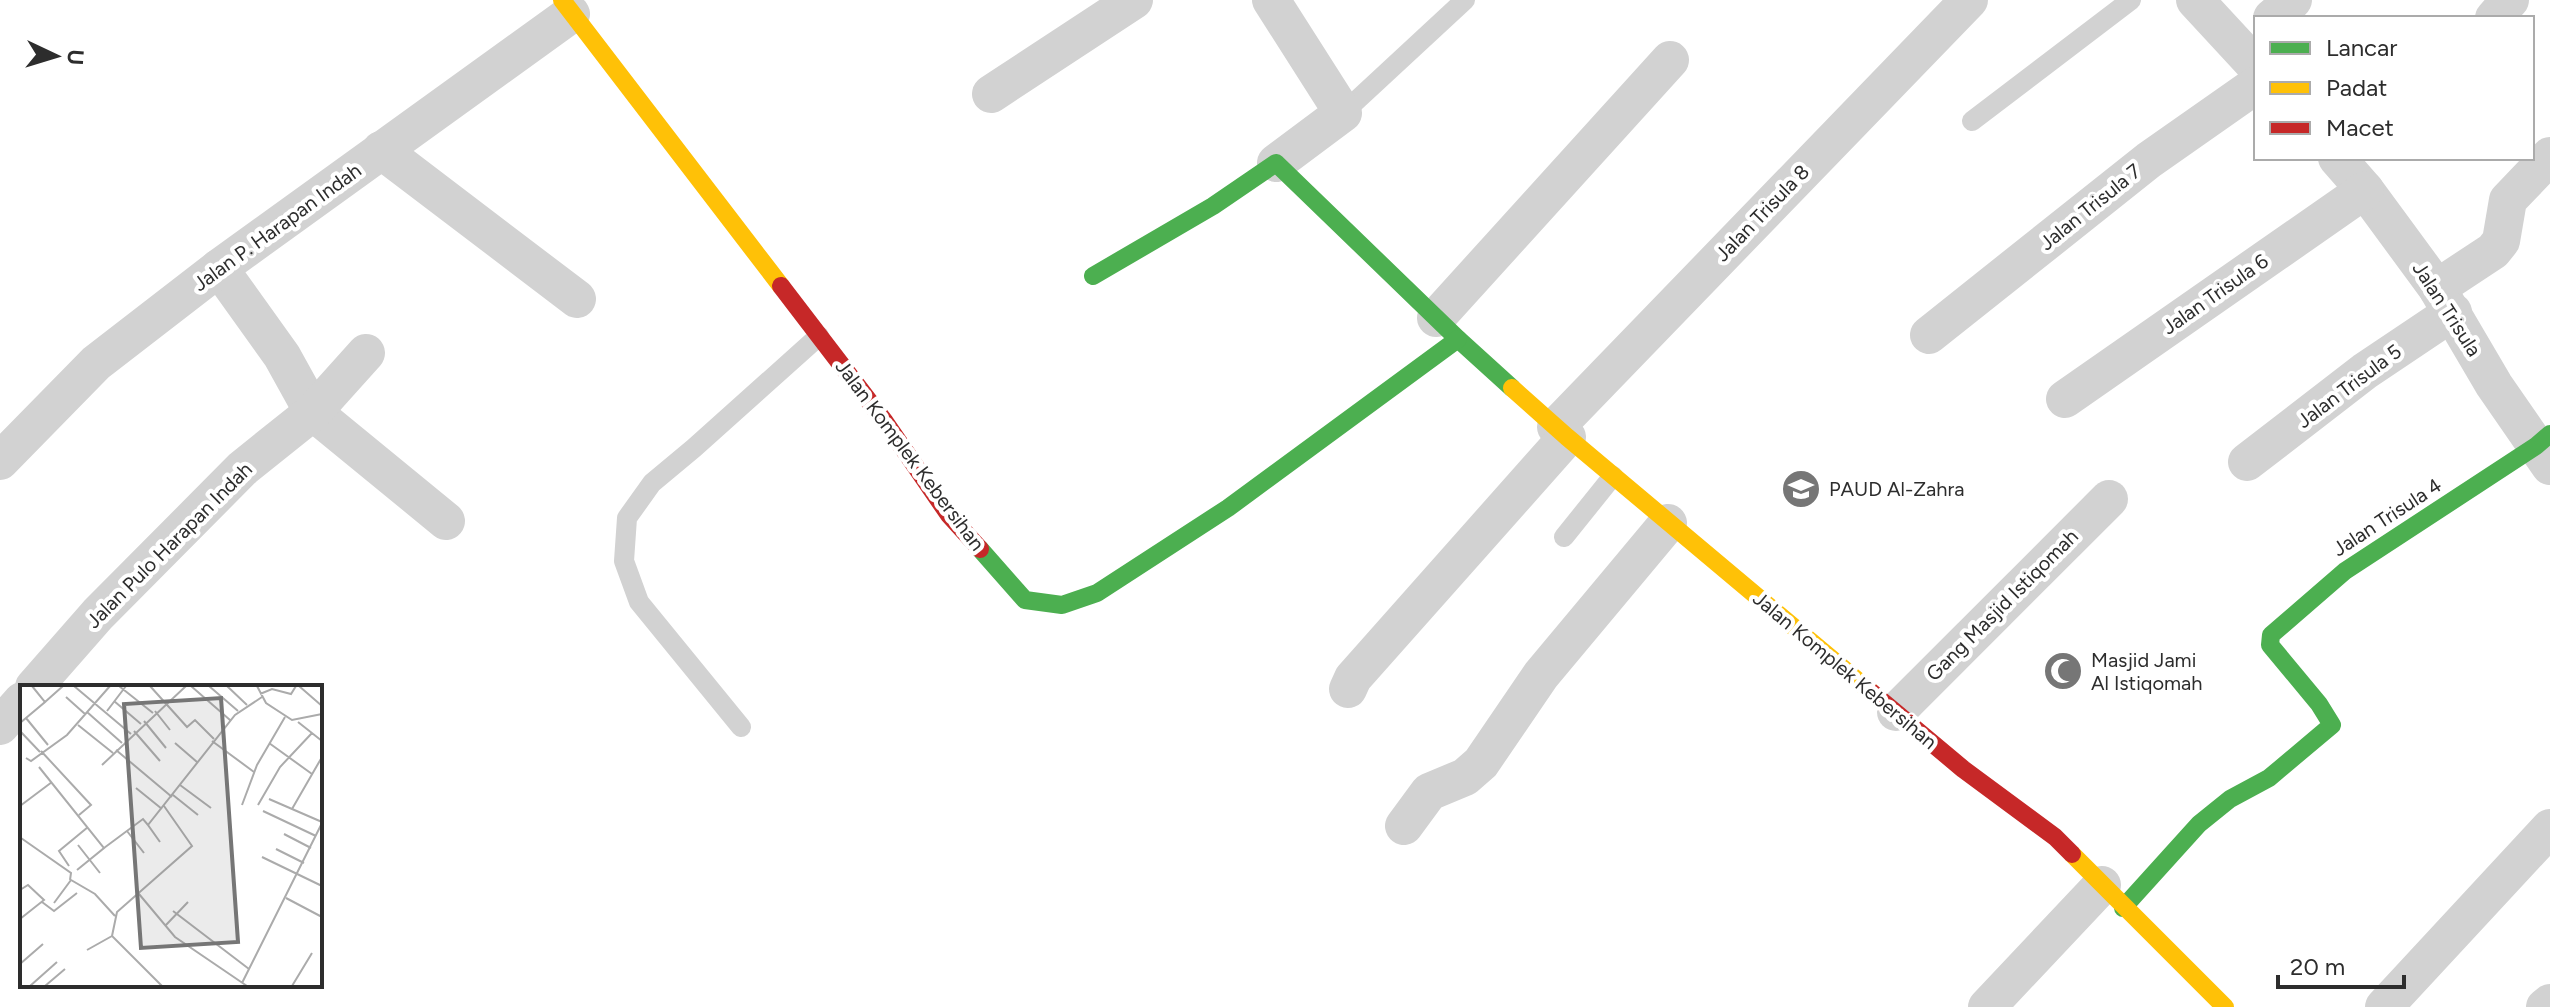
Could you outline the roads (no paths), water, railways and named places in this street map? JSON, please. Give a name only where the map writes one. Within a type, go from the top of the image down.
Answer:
[{"type":"street","points":[[991,94],[1134,0]]},
{"type":"street","points":[[1093,276],[1213,206],[1343,113],[1271,0]]},
{"type":"street","name":"Jalan Trisula 8","points":[[1348,689],[1353,678],[1562,432],[1969,0]]},
{"type":"street","points":[[2195,0],[2251,48]]},
{"type":"street","points":[[2274,16],[2293,0]]},
{"type":"street","points":[[2496,16],[2510,0]]},
{"type":"street","name":"Jalan Komplek Kebersihan","points":[[567,7],[885,422],[949,515],[1025,600],[1062,605],[1097,593],[1228,508],[1447,329]]},
{"type":"street","name":"Jalan P. Harapan Indah","points":[[0,461],[96,363],[567,7]]},
{"type":"street","points":[[1447,329],[1670,60]]},
{"type":"street","name":"Jalan Trisula 7","points":[[1929,335],[2149,160],[2254,86]]},
{"type":"street","points":[[381,150],[577,299]]},
{"type":"street","name":"Jalan Trisula 5","points":[[2247,462],[2365,371],[2445,300],[2501,241],[2508,200],[2550,156]]},
{"type":"street","name":"Jalan Trisula","points":[[2339,160],[2365,190],[2445,300],[2494,385],[2545,449]]},
{"type":"street","name":"Jalan Komplek Kebersihan","points":[[1276,163],[1447,329],[1562,432],[1963,769],[2055,837],[2225,1007]]},
{"type":"street","name":"Jalan Trisula 6","points":[[2065,399],[2365,190]]},
{"type":"street","points":[[219,268],[282,356],[313,412],[446,521]]},
{"type":"street","name":"Jalan Pulo Harapan Indah","points":[[32,685],[243,468],[313,412],[366,353]]},
{"type":"street","name":"Jalan Trisula 4","points":[[2113,897],[2230,799],[2269,778],[2332,725],[2270,645],[2271,635],[2345,571],[2545,449]]},
{"type":"street","name":"Gang Masjid Istiqomah","points":[[1896,712],[2109,499]]},
{"type":"street","points":[[1404,826],[1429,792],[1465,777],[1481,763],[1541,675],[1668,523]]},
{"type":"street","points":[[2384,1007],[2550,828]]},
{"type":"street","points":[[1987,1007],[2113,897]]},
{"type":"street","points":[[2545,1007],[2550,1003]]},
{"type":"lane","points":[[1972,121],[2131,0]]},
{"type":"lane","points":[[1343,113],[1454,4]]},
{"type":"lane","points":[[741,727],[639,602],[624,561],[627,518],[652,483],[819,336]]},
{"type":"lane","points":[[1564,537],[1613,476]]},
{"type":"place","name":"PAUD Al-Zahra","points":[[1801,489]]},
{"type":"place","name":"Masjid Jami Al Istiqomah","points":[[2063,671]]}]
